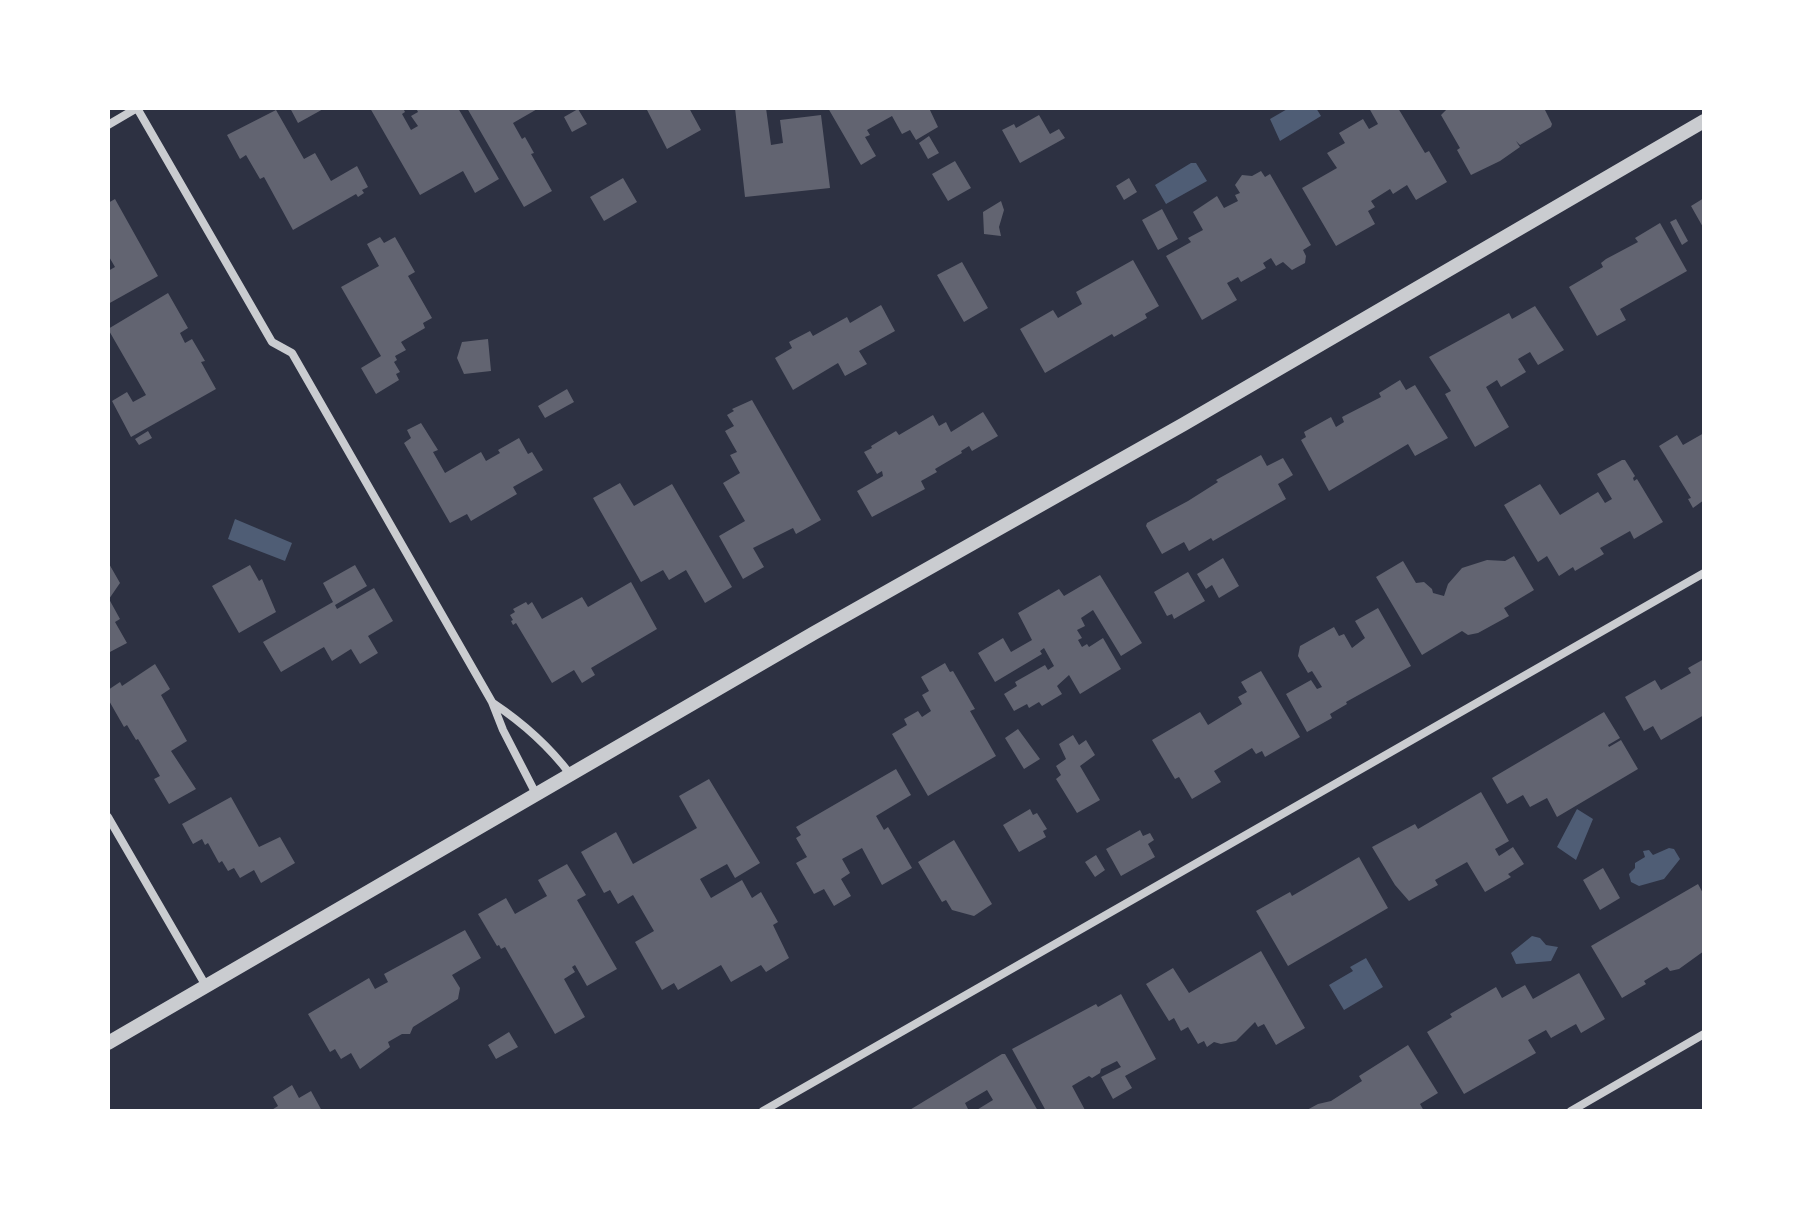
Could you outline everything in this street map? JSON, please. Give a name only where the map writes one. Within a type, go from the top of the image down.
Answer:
[{"type":"street","points":[[108,125],[137,108],[272,342],[292,353],[492,702],[536,794]]},
{"type":"street","points":[[108,1043],[1704,121]]},
{"type":"street","points":[[763,1111],[1704,573]]},
{"type":"street","points":[[492,702],[518,719],[542,741],[570,774]]},
{"type":"street","points":[[108,817],[206,986]]},
{"type":"street","points":[[1571,1111],[1704,1034]]},
{"type":"water","points":[[1289,108],[1316,108],[1321,116],[1280,141],[1270,119]]},
{"type":"water","points":[[1196,163],[1207,181],[1166,204],[1155,185]]},
{"type":"water","points":[[235,519],[292,543],[285,561],[228,539]]},
{"type":"water","points":[[1577,809],[1593,819],[1576,860],[1557,847]]},
{"type":"water","points":[[1674,849],[1680,859],[1664,879],[1639,886],[1631,882],[1629,874],[1635,863],[1645,857],[1643,851],[1649,850],[1653,855]]},
{"type":"water","points":[[1532,936],[1540,938],[1546,945],[1558,947],[1551,961],[1516,964],[1511,953]]},
{"type":"water","points":[[1366,958],[1383,987],[1344,1010],[1329,985],[1353,971],[1350,967]]},
{"type":"building","points":[[290,108],[325,108],[298,123]]},
{"type":"building","points":[[370,108],[403,108],[405,112],[402,114],[411,130],[418,126],[411,116],[418,112],[416,108],[458,108],[499,179],[475,193],[463,171],[420,195]]},
{"type":"building","points":[[467,108],[539,108],[513,123],[522,139],[525,137],[552,191],[524,207]]},
{"type":"building","points":[[646,108],[689,108],[701,130],[667,149]]},
{"type":"building","points":[[735,108],[766,108],[771,145],[783,143],[780,120],[821,115],[830,188],[745,197]]},
{"type":"building","points":[[828,108],[929,108],[938,127],[916,140],[910,130],[902,134],[892,116],[867,130],[870,135],[865,137],[876,156],[861,165]]},
{"type":"building","points":[[1369,108],[1398,108],[1447,182],[1416,200],[1407,185],[1393,194],[1390,189],[1371,201],[1375,207],[1368,211],[1375,224],[1336,246],[1302,188],[1337,168],[1327,153],[1345,143],[1339,133],[1363,119],[1369,129],[1378,124]]},
{"type":"building","points":[[1448,108],[1544,108],[1552,124],[1520,145],[1516,141],[1520,147],[1471,175],[1441,115]]},
{"type":"building","points":[[578,109],[587,124],[572,132],[564,117]]},
{"type":"building","points":[[276,110],[304,159],[315,153],[331,181],[357,166],[368,187],[358,197],[356,194],[293,230],[264,177],[260,179],[246,155],[240,159],[227,135]]},
{"type":"building","points":[[1039,115],[1050,134],[1059,129],[1065,138],[1020,163],[1002,130],[1014,124],[1016,128]]},
{"type":"building","points":[[929,136],[939,153],[928,159],[919,143]]},
{"type":"building","points":[[955,161],[971,188],[948,201],[932,174]]},
{"type":"building","points":[[1261,171],[1265,177],[1270,174],[1311,245],[1303,250],[1305,263],[1292,270],[1283,262],[1276,266],[1271,258],[1263,263],[1266,268],[1241,282],[1238,277],[1227,283],[1237,300],[1202,320],[1166,256],[1191,242],[1188,238],[1203,230],[1193,212],[1217,196],[1224,208],[1238,201],[1235,195],[1240,193],[1235,185],[1242,175],[1252,176]]},
{"type":"building","points":[[623,178],[637,202],[604,221],[590,197]]},
{"type":"building","points":[[1129,178],[1137,192],[1124,200],[1116,186]]},
{"type":"building","points":[[1704,198],[1704,229],[1691,206]]},
{"type":"building","points":[[115,199],[158,276],[108,304],[108,271],[115,267],[108,255],[108,203]]},
{"type":"building","points":[[1001,201],[1004,210],[999,227],[1001,236],[984,234],[983,212]]},
{"type":"building","points":[[1162,209],[1178,239],[1158,250],[1142,220]]},
{"type":"building","points":[[1676,219],[1688,241],[1682,245],[1670,222]]},
{"type":"building","points":[[1660,223],[1687,271],[1620,309],[1626,320],[1597,336],[1569,287],[1603,267],[1601,263],[1606,259],[1638,242],[1635,238]]},
{"type":"building","points":[[380,237],[384,243],[395,237],[415,272],[408,276],[432,318],[423,323],[425,328],[401,342],[406,350],[395,356],[397,360],[394,362],[400,372],[396,374],[399,380],[376,394],[361,368],[381,356],[341,287],[379,266],[367,244]]},
{"type":"building","points":[[1133,260],[1159,306],[1145,314],[1147,318],[1114,337],[1112,334],[1045,373],[1020,329],[1053,310],[1058,318],[1082,304],[1076,292]]},
{"type":"building","points":[[962,262],[988,308],[964,322],[937,275]]},
{"type":"building","points":[[168,293],[188,328],[180,333],[185,343],[192,339],[216,389],[131,437],[112,401],[127,392],[133,402],[146,395],[108,329]]},
{"type":"building","points":[[881,305],[895,331],[859,351],[867,364],[845,376],[838,363],[793,390],[775,358],[792,348],[789,342],[810,331],[813,336],[847,317],[850,323]]},
{"type":"building","points":[[1535,306],[1564,350],[1538,365],[1530,352],[1518,359],[1526,372],[1501,387],[1497,380],[1486,387],[1509,427],[1475,447],[1445,394],[1451,391],[1429,357],[1509,313],[1512,319]]},
{"type":"building","points":[[488,339],[491,371],[464,374],[457,358],[462,342]]},
{"type":"building","points":[[1400,380],[1406,390],[1415,385],[1448,438],[1415,456],[1408,444],[1329,491],[1301,440],[1306,437],[1304,432],[1331,417],[1336,427],[1344,422],[1342,417],[1381,397],[1379,393]]},
{"type":"building","points":[[567,389],[574,402],[545,418],[538,406]]},
{"type":"building","points":[[752,400],[821,520],[796,534],[793,528],[753,548],[764,567],[743,579],[719,536],[745,521],[723,483],[740,473],[730,455],[737,452],[725,431],[734,426],[727,415],[734,411],[732,409]]},
{"type":"building","points":[[983,412],[998,436],[972,451],[969,446],[961,451],[921,481],[925,489],[872,517],[857,491],[883,476],[882,471],[877,474],[864,452],[896,431],[899,435],[933,415],[939,426],[946,422],[951,432]]},
{"type":"building","points":[[421,423],[438,450],[433,452],[445,473],[481,452],[486,461],[519,438],[543,470],[513,487],[517,494],[471,521],[467,514],[450,523],[404,443],[411,438],[407,430]]},
{"type":"building","points":[[148,431],[152,438],[139,445],[135,439]]},
{"type":"building","points":[[1704,433],[1704,500],[1693,508],[1688,499],[1691,498],[1659,446],[1677,435],[1683,445]]},
{"type":"building","points":[[1261,455],[1267,466],[1283,458],[1293,475],[1278,484],[1286,499],[1213,541],[1211,538],[1189,551],[1184,542],[1162,554],[1147,523]]},
{"type":"building","points":[[1625,460],[1635,476],[1634,481],[1637,479],[1663,522],[1634,539],[1630,531],[1600,548],[1604,554],[1575,571],[1573,567],[1559,576],[1547,556],[1538,562],[1504,505],[1540,484],[1560,515],[1598,492],[1605,503],[1612,499],[1597,474]]},
{"type":"building","points":[[620,483],[634,506],[672,484],[732,587],[705,603],[686,570],[669,580],[663,570],[641,582],[593,498]]},
{"type":"building","points":[[1514,556],[1534,590],[1504,608],[1509,616],[1478,633],[1468,635],[1462,631],[1422,655],[1376,577],[1403,561],[1416,583],[1424,582],[1433,593],[1444,596],[1448,584],[1462,568],[1487,560],[1505,561]]},
{"type":"building","points":[[1223,558],[1239,586],[1219,598],[1212,585],[1206,589],[1197,574]]},
{"type":"building","points":[[108,562],[120,583],[109,599],[120,619],[115,622],[127,643],[108,653]]},
{"type":"building","points":[[250,565],[259,581],[262,579],[276,612],[239,633],[212,586]]},
{"type":"building","points":[[355,565],[367,586],[335,605],[337,609],[374,588],[393,621],[368,636],[378,653],[360,664],[351,649],[332,661],[324,647],[281,672],[263,642],[333,602],[323,583]]},
{"type":"building","points":[[1188,572],[1205,601],[1174,619],[1172,614],[1167,616],[1154,592]]},
{"type":"building","points":[[1100,575],[1142,643],[1121,656],[1093,610],[1081,618],[1085,626],[1077,630],[1082,638],[1078,640],[1082,647],[1087,644],[1089,647],[1103,638],[1121,669],[1080,694],[1069,675],[1057,686],[1062,694],[1042,706],[1039,702],[1029,708],[1027,704],[1014,711],[1004,694],[1017,686],[1015,682],[1045,665],[1048,670],[1054,666],[1044,648],[1040,651],[1042,654],[995,682],[978,653],[1003,638],[1011,652],[1032,640],[1018,613],[1059,589],[1064,596]]},
{"type":"building","points":[[631,582],[657,629],[591,668],[595,675],[582,683],[574,670],[552,683],[516,623],[513,625],[510,615],[515,612],[513,609],[532,602],[542,619],[582,597],[588,607]]},
{"type":"building","points":[[1378,608],[1411,666],[1346,702],[1330,714],[1332,718],[1307,732],[1286,694],[1311,680],[1317,689],[1322,687],[1312,671],[1308,673],[1298,656],[1300,646],[1334,627],[1339,636],[1344,634],[1352,648],[1365,638],[1355,621]]},
{"type":"building","points":[[1704,659],[1704,715],[1661,740],[1653,726],[1644,731],[1625,697],[1655,680],[1661,690],[1691,673],[1688,668]]},
{"type":"building","points":[[945,663],[975,709],[970,711],[996,756],[928,796],[892,734],[907,725],[904,719],[918,711],[922,717],[931,711],[922,695],[929,691],[921,677]]},
{"type":"building","points":[[155,664],[170,689],[161,695],[187,741],[171,751],[196,789],[169,804],[154,779],[160,776],[138,739],[127,725],[124,727],[108,699],[108,690],[120,682],[122,686]]},
{"type":"building","points":[[1261,671],[1300,737],[1265,757],[1262,751],[1256,754],[1252,748],[1214,771],[1221,782],[1192,799],[1179,777],[1175,779],[1152,740],[1200,712],[1208,725],[1242,704],[1238,697],[1247,692],[1241,682]]},
{"type":"building","points":[[1604,712],[1620,738],[1609,747],[1621,740],[1638,769],[1557,817],[1547,798],[1530,807],[1523,795],[1507,804],[1492,778]]},
{"type":"building","points":[[1018,729],[1040,759],[1024,769],[1005,738]]},
{"type":"building","points":[[1073,735],[1079,745],[1086,740],[1095,755],[1080,766],[1100,800],[1077,813],[1056,779],[1061,775],[1056,766],[1066,759],[1059,744]]},
{"type":"building","points":[[896,769],[911,795],[876,816],[884,830],[888,827],[912,868],[882,885],[862,848],[842,859],[850,873],[841,879],[851,896],[834,906],[824,889],[814,894],[796,863],[807,857],[796,838],[801,835],[796,827]]},
{"type":"building","points":[[709,779],[760,863],[735,878],[727,864],[700,879],[711,898],[742,880],[752,898],[761,892],[778,922],[773,925],[789,958],[766,972],[761,965],[731,982],[721,965],[678,990],[674,983],[662,990],[635,942],[654,931],[633,895],[618,904],[610,890],[604,893],[581,852],[616,832],[633,864],[697,828],[679,796]]},
{"type":"building","points":[[1481,792],[1509,841],[1495,849],[1499,856],[1513,847],[1524,864],[1508,874],[1511,877],[1485,892],[1467,862],[1435,880],[1438,885],[1409,901],[1395,885],[1372,847],[1415,824],[1418,829]]},
{"type":"building","points":[[231,797],[259,847],[280,837],[295,863],[261,883],[254,870],[240,878],[234,868],[228,871],[202,839],[193,844],[182,824]]},
{"type":"building","points":[[1030,809],[1033,815],[1037,813],[1047,829],[1043,831],[1046,837],[1019,852],[1003,825]]},
{"type":"building","points":[[1140,830],[1143,836],[1150,833],[1154,840],[1148,844],[1155,857],[1121,876],[1106,849]]},
{"type":"building","points":[[954,840],[992,904],[974,916],[952,910],[946,900],[942,902],[918,862]]},
{"type":"building","points":[[1096,855],[1105,870],[1095,877],[1085,862]]},
{"type":"building","points":[[1359,857],[1388,908],[1288,966],[1256,911],[1290,892],[1292,896]]},
{"type":"building","points":[[567,864],[586,895],[577,900],[617,969],[587,986],[575,965],[572,967],[575,972],[564,979],[585,1017],[555,1034],[505,947],[501,949],[497,946],[478,914],[506,898],[515,914],[547,896],[538,880]]},
{"type":"building","points":[[1603,868],[1620,898],[1600,910],[1583,880]]},
{"type":"building","points":[[1698,884],[1704,895],[1704,951],[1679,969],[1670,971],[1667,967],[1622,998],[1591,946]]},
{"type":"building","points":[[465,930],[481,958],[452,975],[460,988],[458,999],[413,1027],[410,1034],[402,1034],[388,1042],[390,1047],[360,1069],[351,1053],[341,1059],[335,1049],[330,1052],[308,1014],[369,978],[375,989],[388,982],[384,974]]},
{"type":"building","points":[[1261,951],[1305,1028],[1276,1045],[1264,1024],[1258,1027],[1255,1022],[1236,1041],[1214,1042],[1207,1047],[1204,1041],[1198,1044],[1188,1027],[1181,1031],[1174,1018],[1169,1021],[1146,984],[1173,968],[1189,993]]},
{"type":"building","points":[[1579,973],[1605,1019],[1581,1033],[1576,1024],[1551,1038],[1546,1030],[1528,1040],[1536,1053],[1464,1094],[1427,1032],[1452,1017],[1450,1014],[1496,987],[1502,998],[1525,985],[1533,999]]},
{"type":"building","points":[[1121,994],[1156,1059],[1125,1076],[1132,1088],[1113,1099],[1101,1077],[1121,1067],[1117,1061],[1092,1078],[1089,1076],[1072,1086],[1085,1110],[1046,1111],[1012,1049]]},
{"type":"building","points":[[509,1032],[518,1047],[496,1059],[488,1045]]},
{"type":"building","points":[[1408,1045],[1438,1093],[1420,1104],[1424,1111],[1305,1111],[1331,1101],[1362,1081],[1359,1076]]},
{"type":"building","points":[[1005,1054],[1038,1111],[975,1111],[993,1100],[987,1090],[965,1103],[969,1111],[908,1111]]},
{"type":"building","points":[[292,1085],[299,1098],[311,1091],[322,1111],[270,1111],[278,1106],[273,1097]]}]
